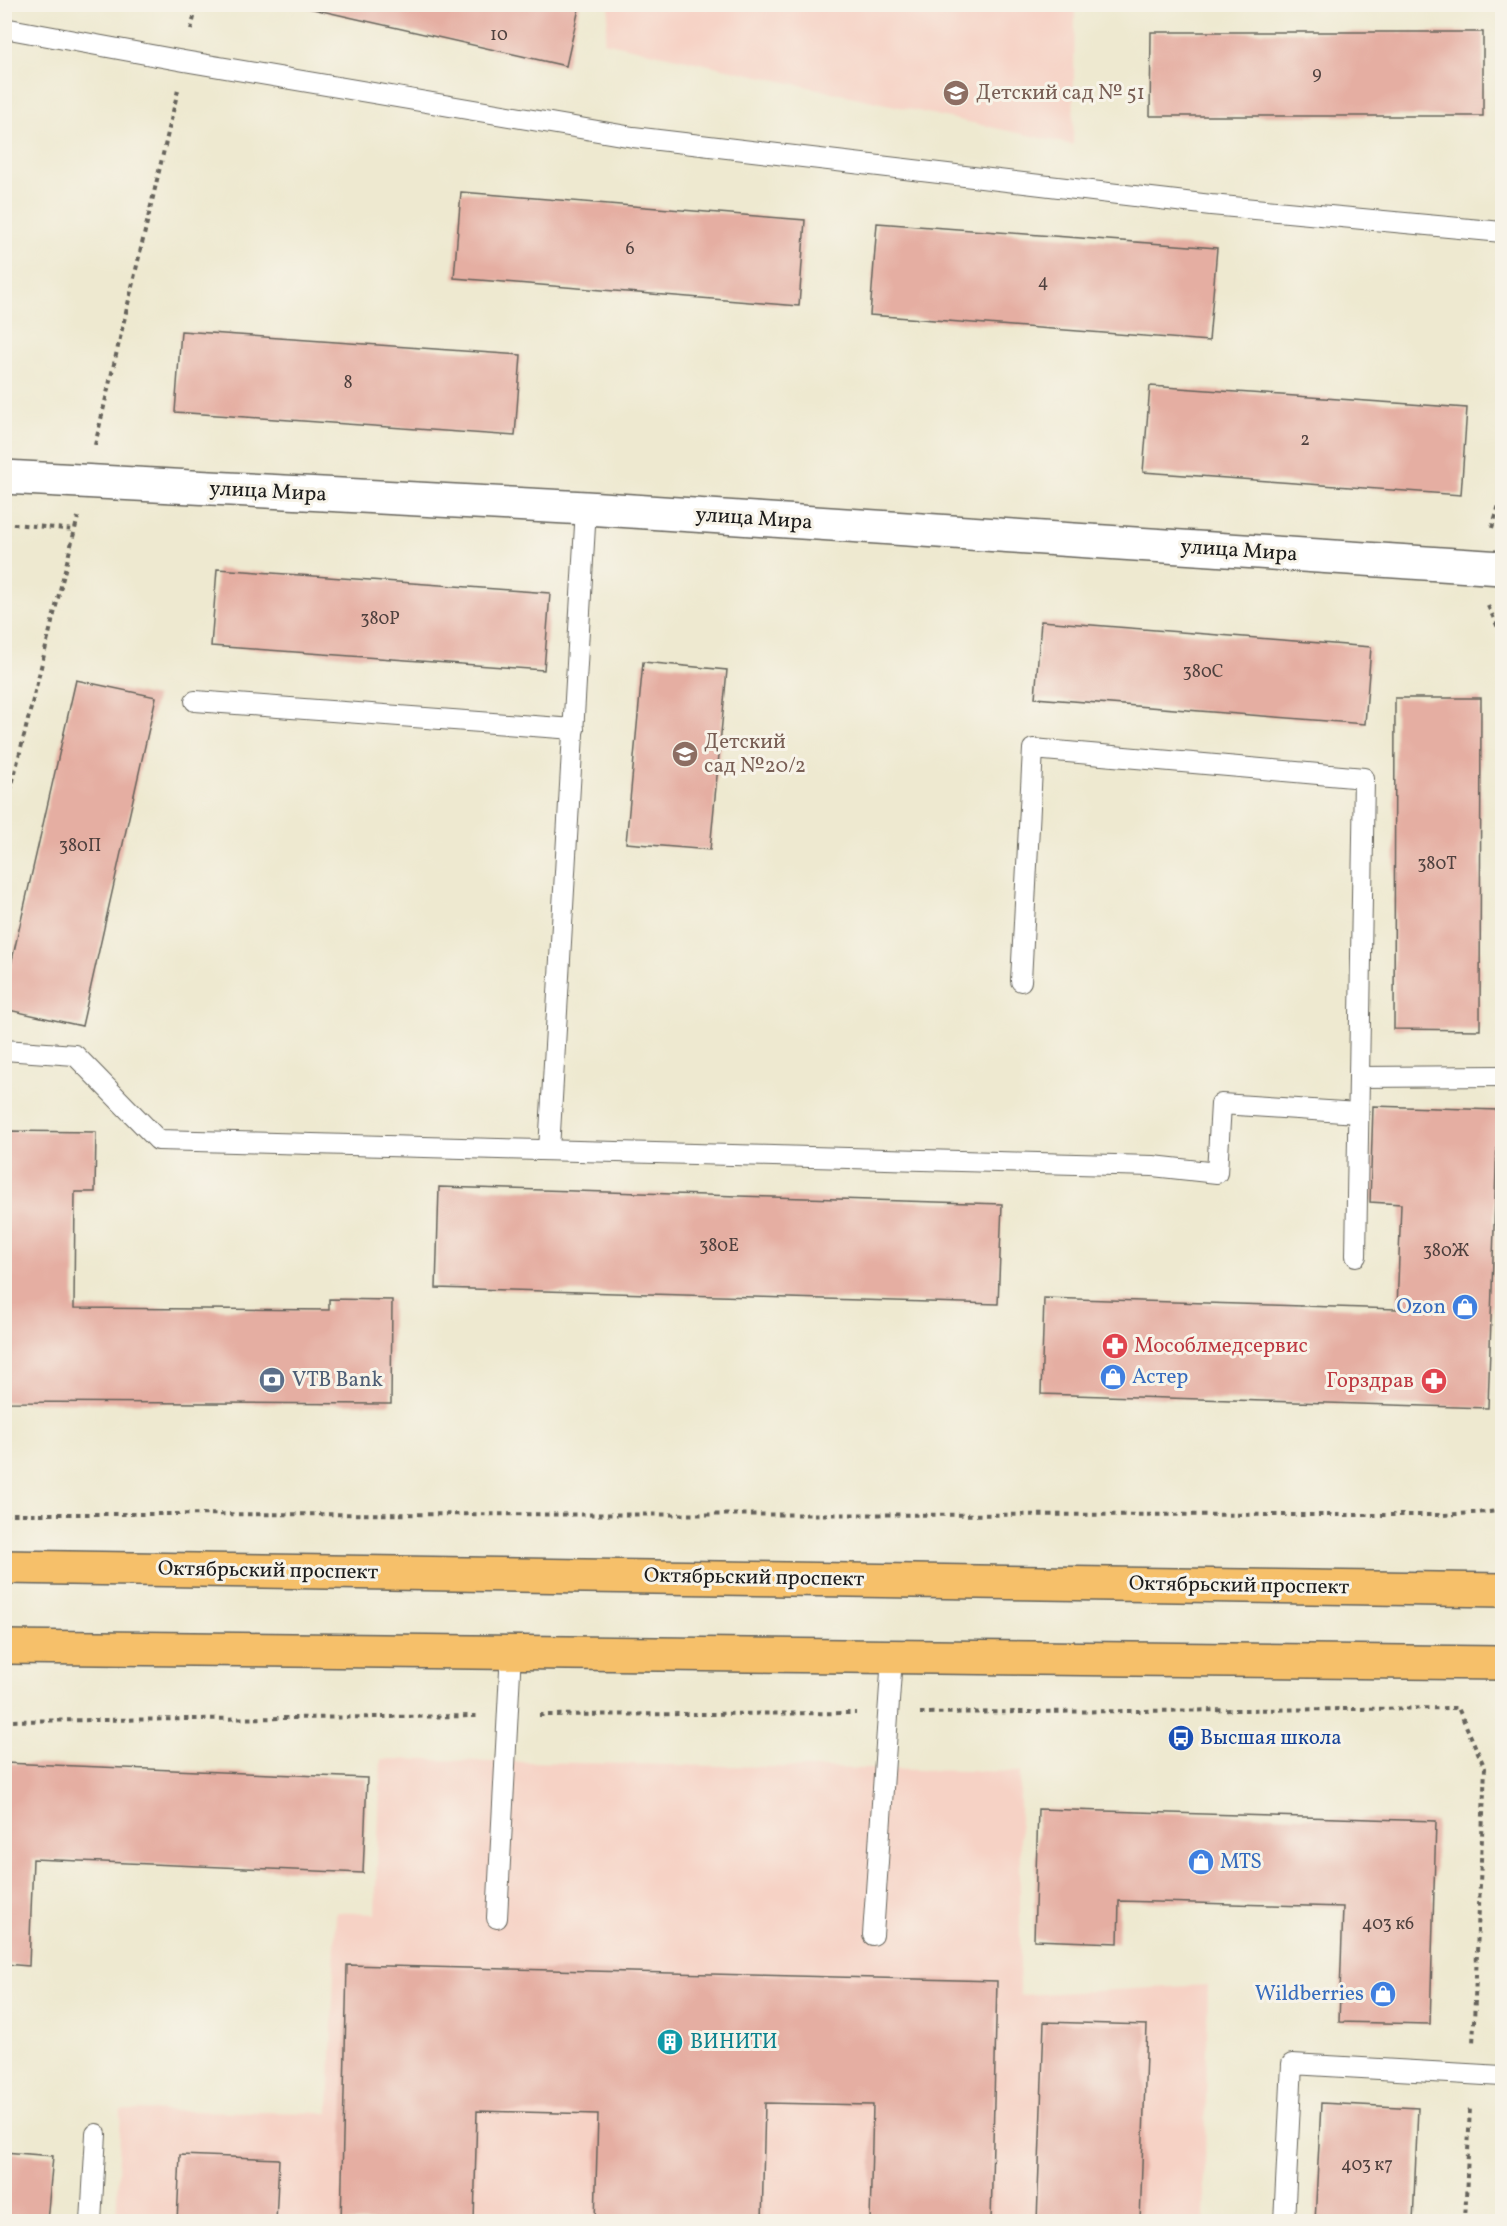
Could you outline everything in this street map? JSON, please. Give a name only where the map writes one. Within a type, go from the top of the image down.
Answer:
[{"type":"main road","name":"Октябрьский проспект","points":[[4,1567],[1503,1590]]},
{"type":"main road","points":[[4,1647],[1503,1663]]},
{"type":"street","name":"улица Мира","points":[[4,477],[586,508],[1503,568]]},
{"type":"lane","points":[[4,28],[633,137],[1210,205],[1503,232]]},
{"type":"lane","points":[[549,1150],[586,508]]},
{"type":"lane","points":[[195,701],[574,729]]},
{"type":"lane","points":[[1021,981],[1033,749],[1364,778],[1356,1256]]},
{"type":"lane","points":[[4,1050],[75,1055],[158,1140],[1153,1166],[1217,1173],[1221,1104],[1358,1113]]},
{"type":"lane","points":[[1359,1077],[1503,1076]]},
{"type":"lane","points":[[497,1918],[511,1652]]},
{"type":"lane","points":[[873,1935],[892,1657]]},
{"type":"lane","points":[[1284,2222],[1292,2064],[1503,2076]]},
{"type":"lane","points":[[91,2222],[96,2134]]},
{"type":"path","points":[[94,449],[197,4]]},
{"type":"path","points":[[1492,528],[1503,495]]},
{"type":"path","points":[[4,817],[80,510]]},
{"type":"path","points":[[4,523],[75,530]]},
{"type":"path","points":[[1486,603],[1503,636]]},
{"type":"path","points":[[4,1514],[1443,1515],[1503,1511]]},
{"type":"path","points":[[4,1721],[1458,1708],[1485,1768],[1465,2222]]},
{"type":"shaded area","name":"Детский сад № 51","points":[[610,5],[1075,5],[1073,145],[604,42]]},
{"type":"shaded area","points":[[381,1759],[1020,1772],[1020,1995],[1208,1985],[1204,2221],[116,2222],[121,2110],[329,2113],[336,1912],[375,1914]]},
{"type":"building","points":[[291,4],[580,4],[566,66]]},
{"type":"building","points":[[1151,32],[1483,32],[1483,116],[1150,116]]},
{"type":"building","points":[[461,192],[805,220],[799,306],[454,278]]},
{"type":"building","points":[[877,223],[1217,248],[1209,341],[870,315]]},
{"type":"building","points":[[181,331],[521,355],[515,436],[175,412]]},
{"type":"building","points":[[1150,386],[1467,408],[1461,495],[1143,472]]},
{"type":"building","points":[[217,569],[550,593],[544,670],[211,646]]},
{"type":"building","points":[[1041,621],[1371,647],[1365,724],[1035,698]]},
{"type":"building","points":[[643,662],[727,670],[710,850],[626,843]]},
{"type":"building","points":[[76,680],[156,697],[82,1026],[4,1009],[4,995]]},
{"type":"building","points":[[1395,698],[1481,698],[1480,1030],[1394,1029]]},
{"type":"building","points":[[1373,1106],[1498,1110],[1488,1408],[1041,1394],[1044,1298],[1397,1309],[1401,1204],[1370,1202]]},
{"type":"building","points":[[4,1131],[96,1132],[95,1192],[75,1192],[74,1308],[329,1310],[329,1299],[392,1300],[391,1404],[4,1402]]},
{"type":"building","points":[[439,1187],[1002,1204],[998,1304],[436,1288]]},
{"type":"building","points":[[4,1763],[367,1778],[363,1873],[33,1859],[29,1966],[4,1964]]},
{"type":"building","points":[[1038,1809],[1436,1821],[1430,2024],[1339,2022],[1343,1907],[1119,1901],[1118,1943],[1034,1940]]},
{"type":"building","name":"ВИНИТИ","points":[[347,1965],[997,1981],[991,2222],[870,2222],[873,2105],[765,2103],[762,2222],[595,2222],[598,2114],[477,2111],[474,2222],[341,2222]]},
{"type":"building","points":[[1044,2022],[1147,2025],[1140,2222],[1037,2222]]},
{"type":"building","points":[[1321,2103],[1418,2108],[1413,2222],[1315,2222]]},
{"type":"building","points":[[4,2152],[53,2156],[47,2222],[4,2222]]},
{"type":"building","points":[[180,2155],[279,2159],[276,2222],[177,2222]]},
{"type":"place","name":"Детский сад № 51","points":[[956,93]]},
{"type":"place","name":"Детский сад №20/2","points":[[685,754]]},
{"type":"place","name":"Ozon","points":[[1465,1307]]},
{"type":"place","name":"Мособлмедсервис","points":[[1115,1346]]},
{"type":"place","name":"Астер","points":[[1113,1377]]},
{"type":"place","name":"VTB Bank","points":[[272,1380]]},
{"type":"place","name":"Горздрав","points":[[1434,1381]]},
{"type":"place","name":"Высшая школа","points":[[1181,1738]]},
{"type":"place","name":"MTS","points":[[1201,1862]]},
{"type":"place","name":"Wildberries","points":[[1383,1994]]},
{"type":"place","name":"ВИНИТИ","points":[[670,2042]]}]
